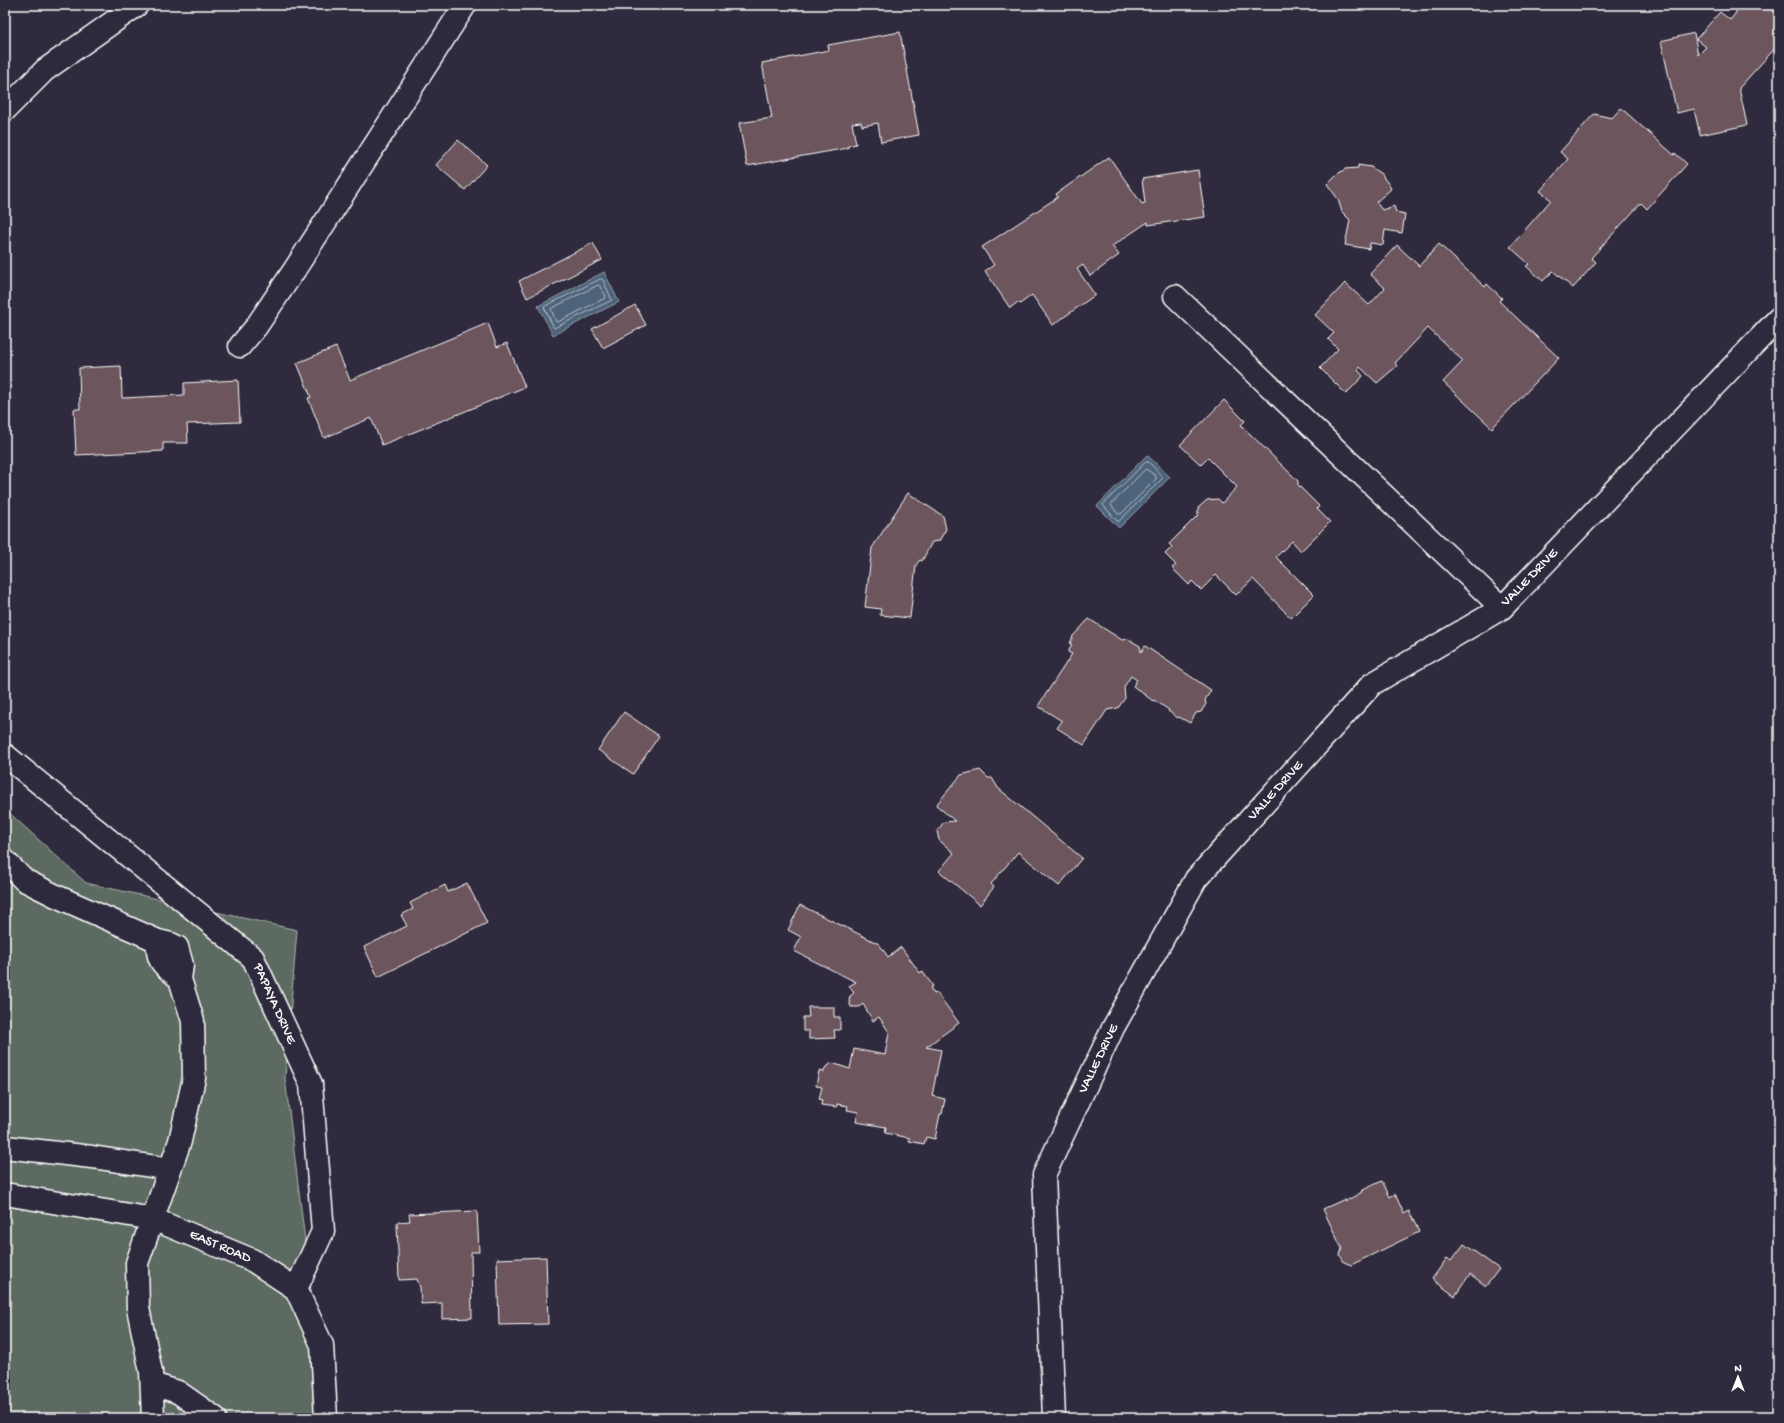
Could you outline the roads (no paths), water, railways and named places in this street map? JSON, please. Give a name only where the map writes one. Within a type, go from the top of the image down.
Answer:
[{"type":"street","points":[[5,110],[45,70],[137,5]]},
{"type":"street","points":[[240,346],[256,327],[296,269],[465,5]]},
{"type":"street","points":[[1175,296],[1502,608]]},
{"type":"street","name":"VALLE DRIVE","points":[[1054,1418],[1044,1175],[1125,1007],[1196,879],[1372,684],[1502,608],[1779,318]]},
{"type":"street","name":"PAPAYA DRIVE","points":[[5,755],[254,958],[311,1084],[323,1231],[296,1288]]},
{"type":"street","points":[[5,861],[24,880],[56,896],[158,941],[158,957],[162,964],[180,979],[193,1021],[194,1078],[180,1141],[137,1263],[138,1308],[151,1372],[153,1418]]},
{"type":"street","points":[[5,1147],[170,1169]]},
{"type":"street","name":"EAST ROAD","points":[[5,1194],[153,1219],[252,1260],[296,1288]]},
{"type":"street","points":[[296,1288],[322,1345],[326,1418]]},
{"type":"street","points":[[152,1384],[178,1392],[215,1418]]},
{"type":"water","points":[[604,272],[619,302],[553,335],[538,306]]},
{"type":"water","points":[[1147,455],[1170,477],[1119,528],[1097,506]]}]
